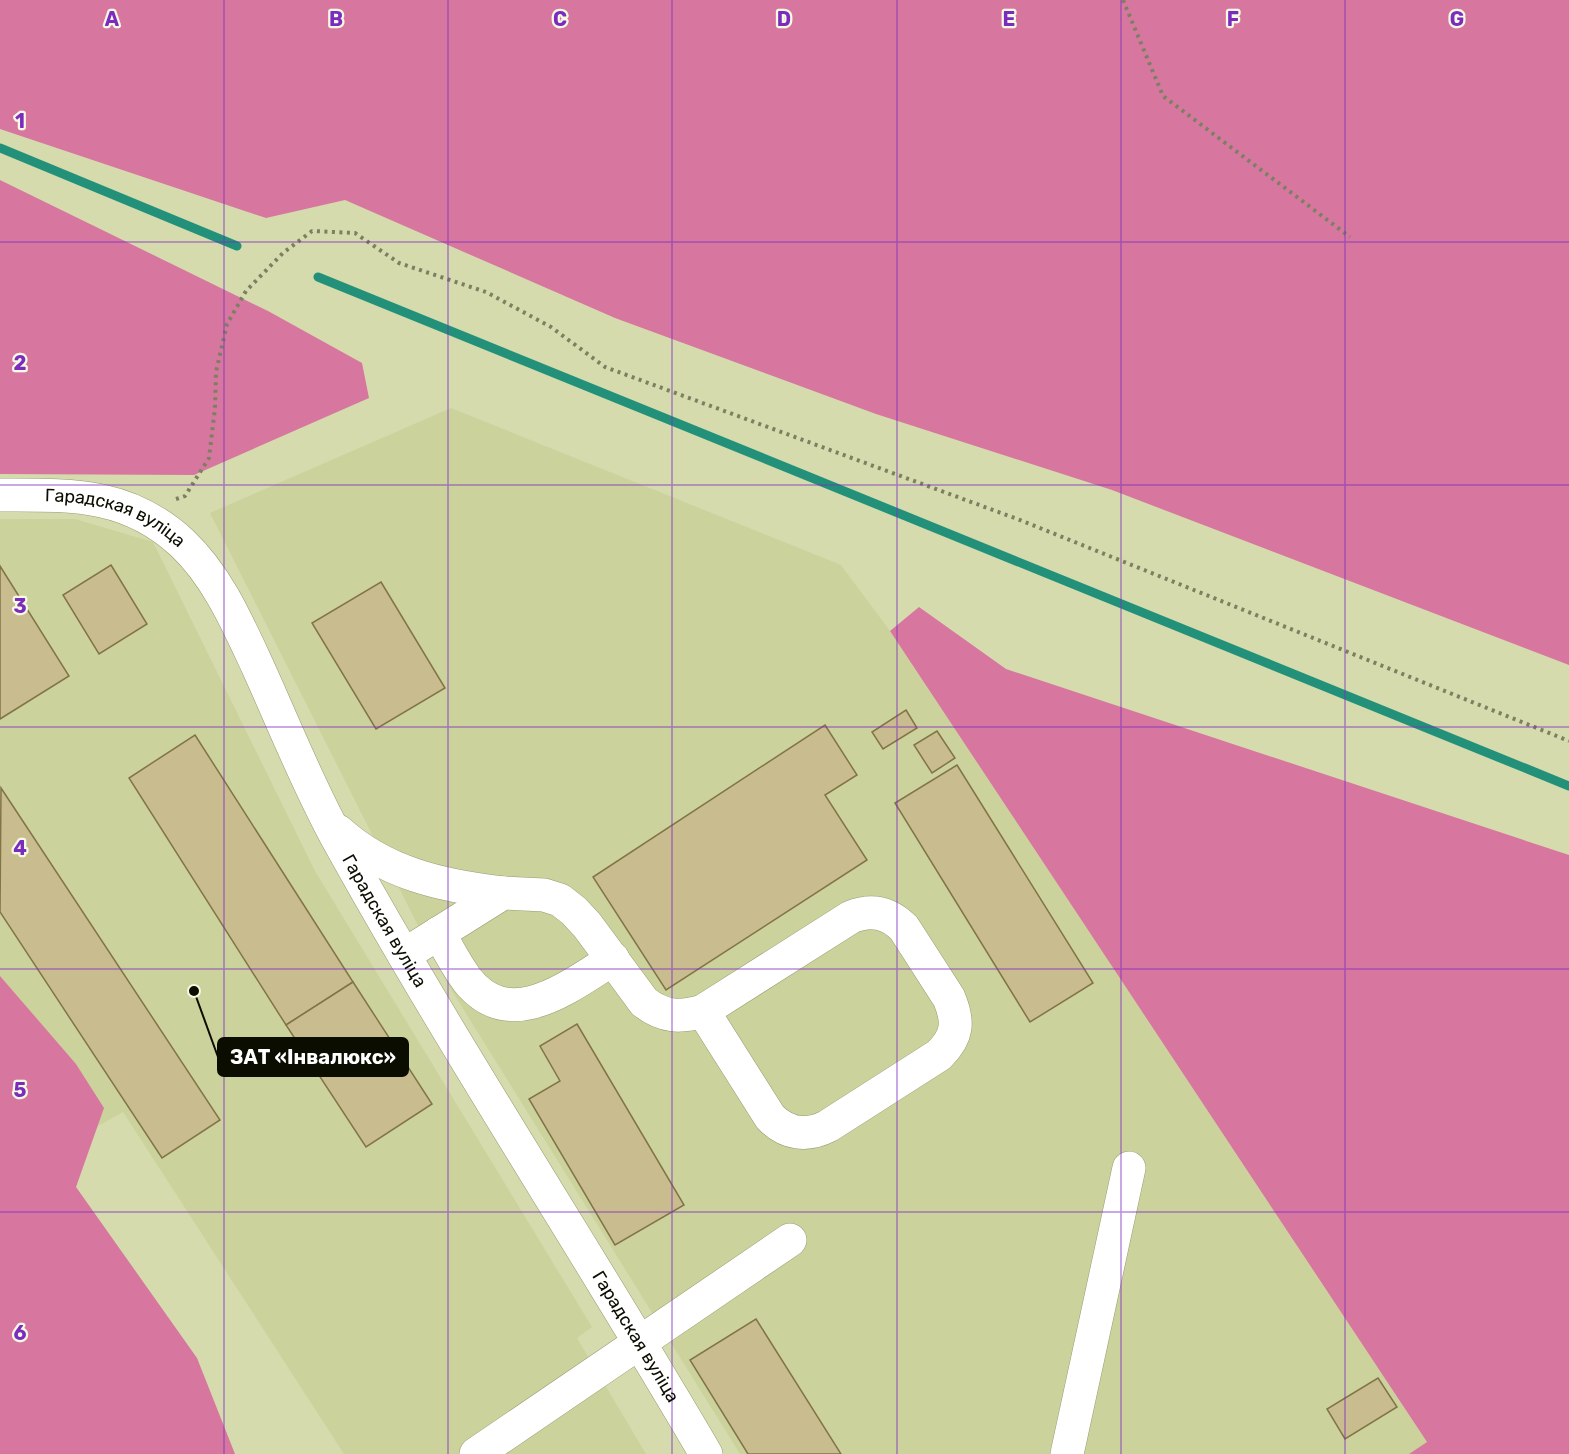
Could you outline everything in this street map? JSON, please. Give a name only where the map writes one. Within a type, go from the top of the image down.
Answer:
[{"type":"lane","name":"Гарадская вуліца","points":[[0,495],[87,497],[112,503],[162,527],[183,544],[204,567],[240,628],[328,821],[404,955],[640,1341],[706,1454]]},
{"type":"lane","points":[[328,821],[374,858],[402,872],[463,889],[544,896],[560,900],[587,925],[644,1002],[654,1010],[667,1015],[680,1016],[703,1011],[851,917],[873,912],[885,914],[904,928],[949,998],[955,1011],[956,1023],[948,1046],[939,1055],[828,1126],[808,1134],[786,1130],[770,1117],[703,1011]]},
{"type":"lane","points":[[404,955],[503,893]]},
{"type":"lane","points":[[439,933],[467,980],[477,991],[489,999],[506,1004],[523,1005],[539,1002],[555,995],[613,959]]},
{"type":"lane","points":[[1067,1454],[1129,1168]]},
{"type":"lane","points":[[476,1454],[790,1240]]},
{"type":"path","points":[[1123,0],[1164,96],[1350,237]]},
{"type":"path","points":[[138,514],[185,496],[209,458],[215,408],[216,372],[227,324],[246,291],[283,253],[312,231],[355,233],[399,264],[486,292],[551,327],[605,367],[1020,520],[1569,741]]},
{"type":"shaded area","points":[[0,0],[1569,0],[1569,665],[1112,490],[876,414],[615,318],[345,200],[266,218],[0,129]]},
{"type":"shaded area","points":[[0,180],[268,311],[362,363],[369,398],[194,475],[0,474]]},
{"type":"shaded area","points":[[451,408],[841,565],[890,631],[1427,1442],[1410,1454],[740,1454],[447,983],[210,513]]},
{"type":"shaded area","points":[[0,519],[75,519],[153,542],[315,871],[592,1327],[577,1338],[646,1454],[344,1454],[123,1112],[0,1181]]},
{"type":"shaded area","points":[[919,607],[1006,669],[1569,855],[1569,1454],[1409,1454],[1427,1442],[890,631]]},
{"type":"shaded area","points":[[0,976],[76,1064],[104,1108],[76,1187],[197,1358],[235,1454],[0,1454]]},
{"type":"building","points":[[111,565],[147,624],[99,654],[63,595]]},
{"type":"building","points":[[0,566],[69,676],[0,719]]},
{"type":"building","points":[[381,582],[445,688],[376,729],[312,623]]},
{"type":"building","points":[[906,710],[917,728],[883,749],[872,732]]},
{"type":"building","points":[[825,725],[857,775],[825,795],[867,860],[666,990],[593,877]]},
{"type":"building","points":[[937,731],[955,758],[932,773],[914,745]]},
{"type":"building","points":[[195,735],[353,982],[286,1025],[129,778]]},
{"type":"building","points":[[957,765],[1093,983],[1030,1022],[895,803]]},
{"type":"building","points":[[1,788],[220,1120],[162,1158],[0,912]]},
{"type":"building","points":[[353,982],[432,1104],[366,1147],[286,1025]]},
{"type":"building","points":[[577,1024],[684,1205],[615,1245],[529,1099],[560,1081],[540,1046]]},
{"type":"building","points":[[756,1319],[841,1454],[748,1454],[690,1360]]},
{"type":"building","points":[[1378,1378],[1397,1407],[1345,1439],[1327,1409]]},
{"type":"waterway","points":[[0,148],[237,246]]},
{"type":"waterway","points":[[318,277],[1569,786]]},
{"type":"place","name":"ЗАТ «Інвалюкс»","points":[[194,991]]}]
